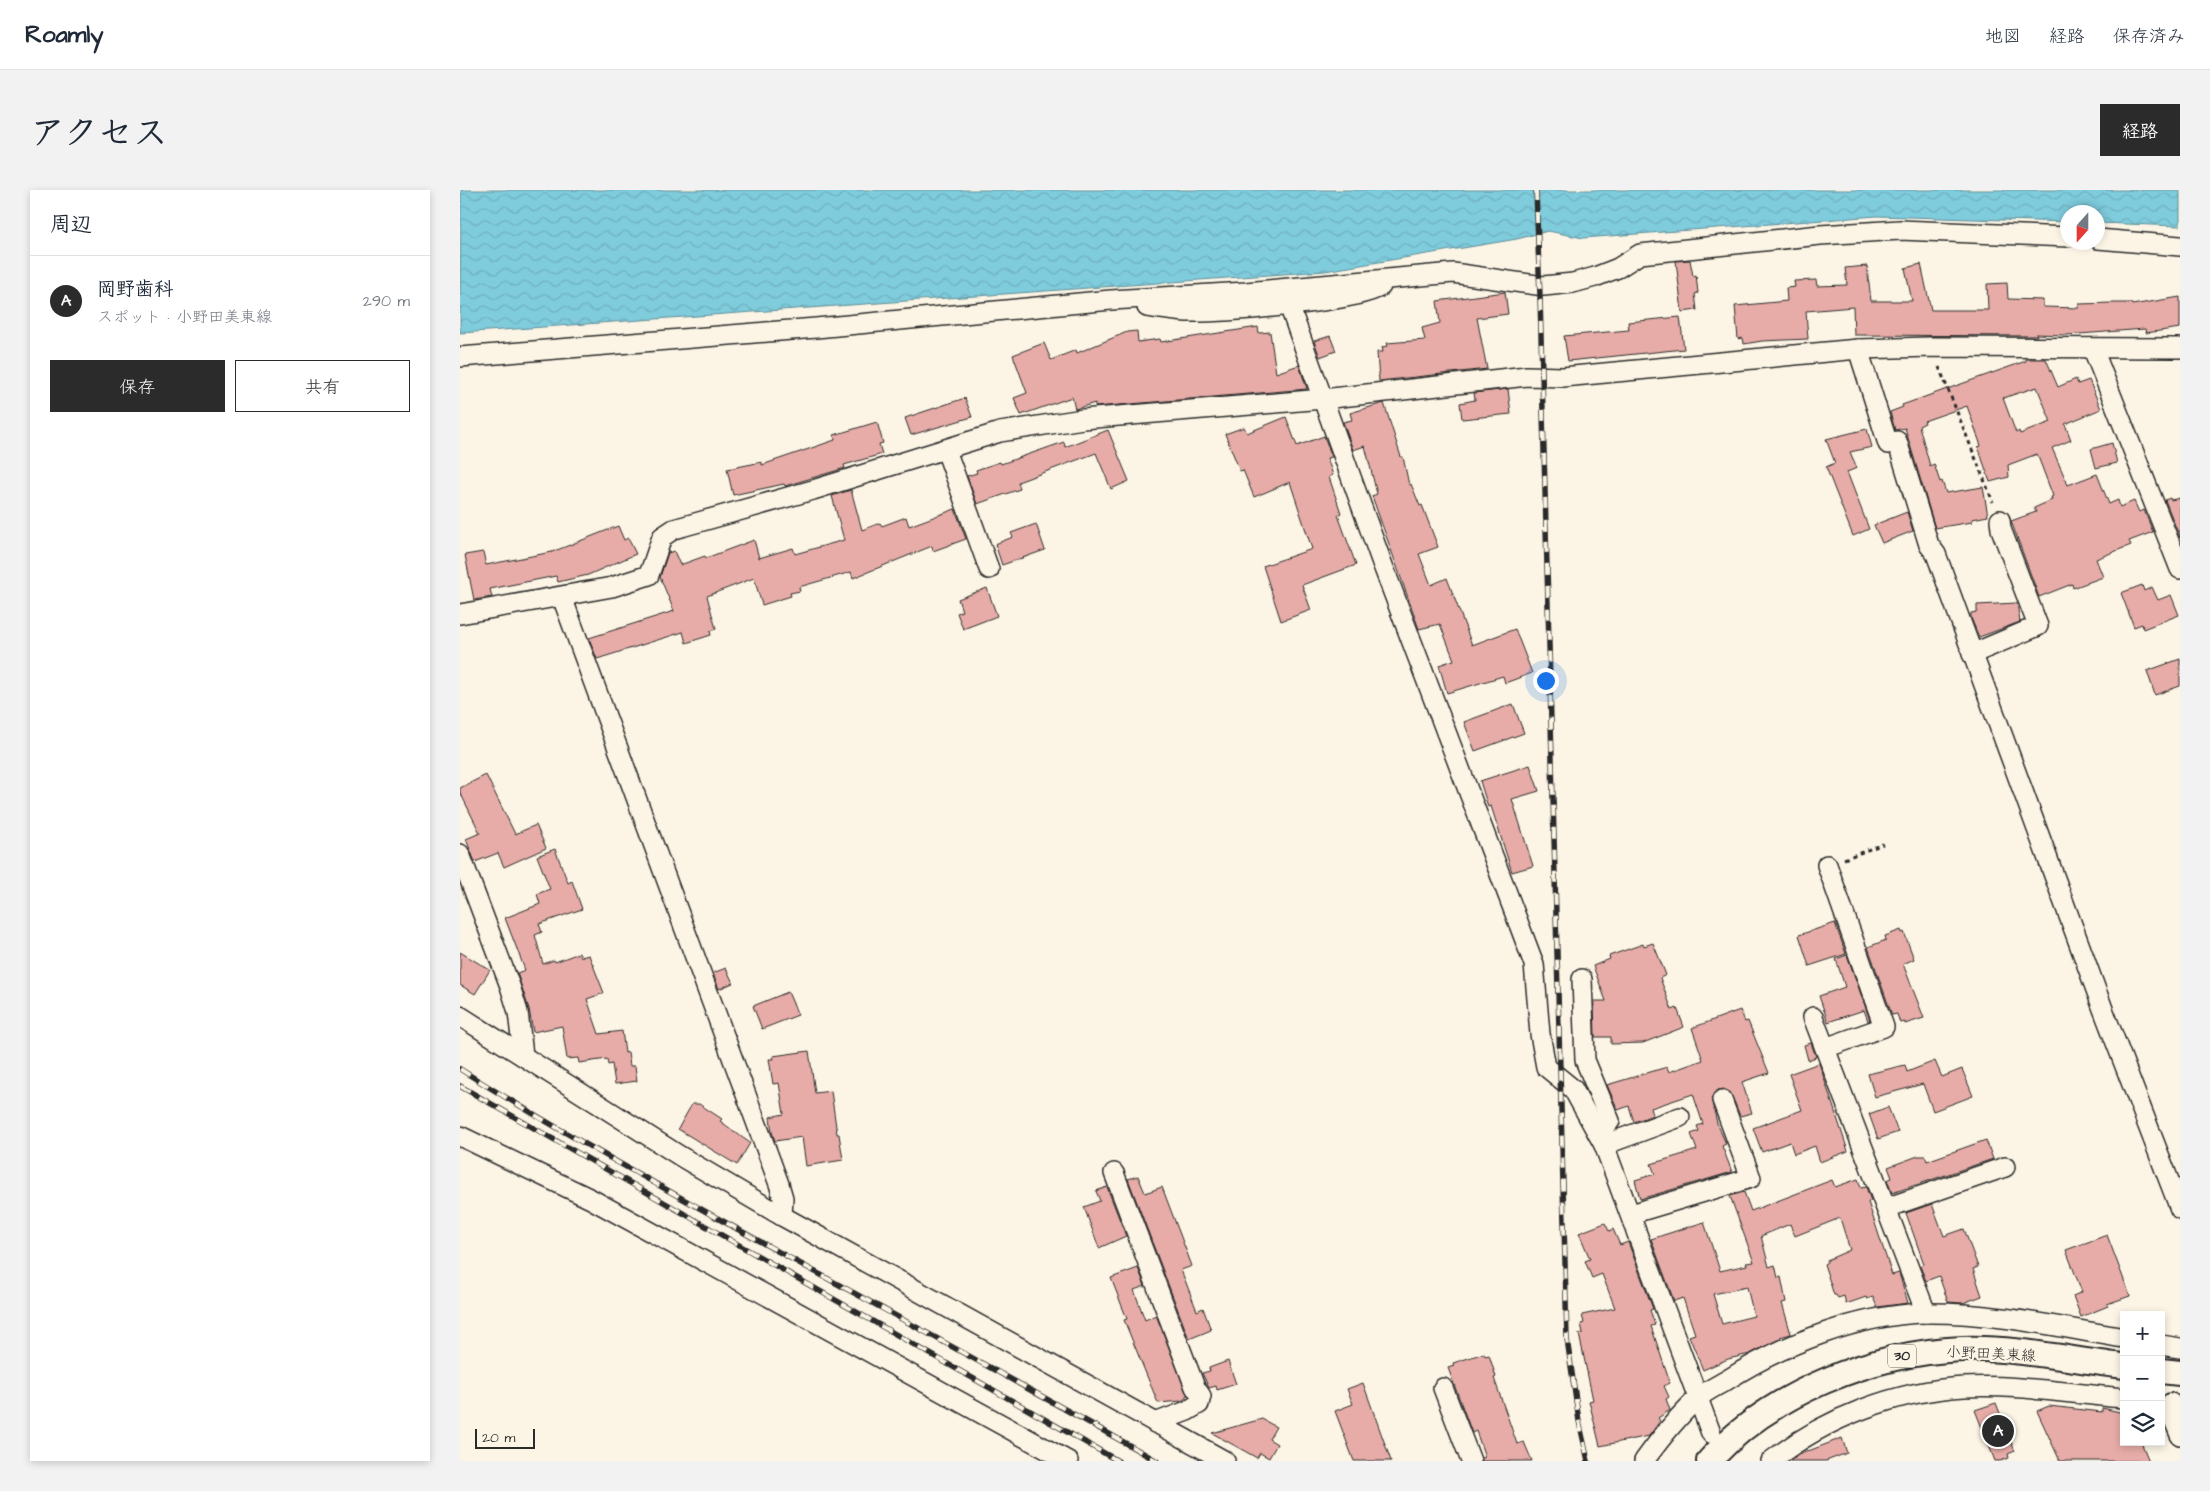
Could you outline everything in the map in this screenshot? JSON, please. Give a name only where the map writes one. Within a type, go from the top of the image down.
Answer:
[{"type":"main road","name":"小野田美東線","points":[[1709,1461],[1720,1448],[1747,1426],[1822,1381],[1904,1356],[1964,1349],[2012,1352],[2120,1366]]},
{"type":"main road","points":[[2165,1371],[2180,1373]]},
{"type":"street","points":[[460,357],[806,329],[1111,300],[1246,292],[1453,273],[1535,285],[1573,283],[1618,268],[1640,254],[1846,233],[1900,230],[2060,237]]},
{"type":"street","points":[[2105,240],[2180,246]]},
{"type":"street","points":[[1111,300],[1149,308],[1193,312],[1289,305],[1361,294],[1380,288],[1386,279]]},
{"type":"street","points":[[1289,305],[1382,563],[1534,964],[1540,1034],[1546,1067],[1573,1089],[1601,1140],[1631,1214],[1712,1433]]},
{"type":"street","points":[[460,614],[612,587],[649,574],[662,537],[674,529],[946,450],[1000,432],[1084,419],[1323,399],[1527,376],[1564,377],[1858,349],[1931,347],[2180,348]]},
{"type":"street","points":[[1858,349],[1888,444],[1897,441],[1929,545],[1936,554],[2102,1009],[2180,1209]]},
{"type":"street","points":[[2093,349],[2180,568]]},
{"type":"street","points":[[946,450],[989,569]]},
{"type":"street","points":[[1972,654],[2038,626],[2000,529],[2000,520]]},
{"type":"street","points":[[562,597],[779,1184],[783,1198],[782,1216]]},
{"type":"street","points":[[460,854],[510,986],[518,1012],[523,1055]]},
{"type":"street","points":[[1825,1048],[1884,1027],[1827,865]]},
{"type":"street","points":[[1582,978],[1586,1060],[1610,1121],[1601,1140]]},
{"type":"street","points":[[460,1016],[680,1156],[782,1216],[1225,1461]]},
{"type":"street","points":[[1813,1017],[1926,1313]]},
{"type":"street","points":[[1631,1214],[1751,1178],[1722,1100]]},
{"type":"street","points":[[1601,1140],[1680,1117]]},
{"type":"street","points":[[460,1136],[591,1199],[1068,1461]]},
{"type":"street","points":[[1886,1208],[2005,1167]]},
{"type":"street","points":[[1114,1173],[1195,1387],[1201,1396],[1198,1404],[1187,1412],[1155,1423]]},
{"type":"street","points":[[1644,1461],[1670,1426],[1699,1397],[1750,1365],[1786,1347],[1876,1319],[1926,1313],[2001,1317],[2120,1337]]},
{"type":"street","points":[[2165,1346],[2180,1348]]},
{"type":"street","points":[[1771,1461],[1808,1436],[1845,1417],[1879,1403],[1913,1393],[1966,1387],[2020,1389],[2120,1398]]},
{"type":"street","points":[[1443,1388],[1471,1461]]},
{"type":"street","points":[[2171,1402],[2172,1413],[2180,1435]]},
{"type":"path","points":[[1931,347],[2000,520]]},
{"type":"path","points":[[1827,865],[1883,844]]},
{"type":"water","points":[[461,190],[2180,190],[2180,226],[2105,223],[2105,205],[2060,205],[2060,222],[1877,216],[1583,238],[1548,231],[1517,239],[1325,271],[460,333]]},
{"type":"building","points":[[1690,260],[1693,276],[1696,275],[1698,293],[1695,294],[1697,310],[1682,312],[1676,261]]},
{"type":"building","points":[[1921,264],[1931,310],[1988,310],[1987,284],[2007,283],[2008,299],[2043,300],[2043,307],[2079,308],[2079,304],[2112,303],[2131,303],[2132,305],[2180,297],[2180,328],[2146,333],[2145,329],[2066,335],[2036,334],[2037,336],[1854,335],[1853,307],[1806,311],[1808,339],[1762,341],[1744,344],[1743,338],[1738,339],[1735,306],[1787,301],[1786,288],[1795,287],[1794,281],[1816,280],[1817,286],[1847,285],[1845,268],[1867,266],[1871,301],[1912,301],[1905,268]]},
{"type":"building","points":[[1505,292],[1508,314],[1477,318],[1487,369],[1379,381],[1377,352],[1383,352],[1382,347],[1388,346],[1387,343],[1425,340],[1422,328],[1440,323],[1437,301]]},
{"type":"building","points":[[1680,317],[1684,349],[1568,361],[1564,336],[1629,330],[1628,322]]},
{"type":"building","points":[[1258,327],[1259,333],[1270,332],[1276,373],[1299,365],[1307,389],[1095,407],[1095,403],[1075,409],[1072,397],[1021,415],[1014,398],[1027,393],[1013,355],[1044,343],[1051,360],[1076,350],[1077,353],[1127,332],[1137,331],[1138,342],[1160,339],[1161,342]]},
{"type":"building","points":[[1330,336],[1336,351],[1320,357],[1314,341]]},
{"type":"building","points":[[2025,359],[2046,359],[2058,387],[2076,379],[2078,384],[2089,380],[2101,409],[2065,424],[2071,440],[2052,448],[2068,485],[2097,474],[2109,504],[2118,500],[2120,507],[2134,501],[2139,512],[2144,510],[2153,532],[2129,541],[2131,545],[2096,559],[2103,577],[2073,588],[2072,584],[2039,597],[2011,521],[2036,512],[2034,508],[2052,500],[2051,497],[2053,496],[2037,454],[2008,465],[2009,477],[1990,482],[1978,447],[1981,446],[1967,406],[1924,421],[1925,423],[1919,426],[1930,466],[1934,464],[1946,493],[1983,487],[1988,516],[1972,519],[1972,522],[1935,528],[1905,428],[1895,430],[1890,412],[1903,407],[1902,405],[2026,361]],"holes":[[[2037,387],[2051,422],[2020,434],[2019,431],[2016,433],[2003,398]]]},
{"type":"building","points":[[1508,389],[1511,414],[1462,419],[1460,403],[1475,400],[1474,393]]},
{"type":"building","points":[[965,398],[972,417],[911,435],[905,418]]},
{"type":"building","points":[[1384,403],[1401,457],[1403,457],[1409,485],[1411,484],[1420,506],[1422,505],[1438,547],[1419,554],[1431,585],[1447,578],[1472,645],[1515,629],[1532,673],[1505,683],[1503,676],[1447,693],[1439,665],[1454,660],[1440,624],[1419,629],[1372,496],[1377,494],[1365,446],[1353,450],[1343,422],[1352,420],[1350,413]]},
{"type":"building","points":[[1286,417],[1297,446],[1324,436],[1332,457],[1327,458],[1333,475],[1329,477],[1341,513],[1338,515],[1356,565],[1302,585],[1311,610],[1281,621],[1263,566],[1312,549],[1290,482],[1254,497],[1243,470],[1240,471],[1225,434],[1244,427],[1247,433]]},
{"type":"building","points":[[877,422],[883,443],[879,444],[882,454],[844,465],[845,468],[785,486],[784,484],[733,495],[727,469],[762,462],[762,465],[835,440],[834,435]]},
{"type":"building","points":[[1867,429],[1872,447],[1850,452],[1857,468],[1847,472],[1869,529],[1853,536],[1826,467],[1835,463],[1826,439]]},
{"type":"building","points":[[1108,430],[1129,481],[1111,489],[1096,453],[1018,482],[1020,489],[977,504],[967,476],[977,473],[976,470],[1000,462],[1001,464],[1064,442],[1065,447]]},
{"type":"building","points":[[2112,443],[2117,463],[2096,468],[2091,449]]},
{"type":"building","points":[[851,490],[862,530],[880,523],[882,526],[906,517],[909,526],[955,509],[966,539],[933,551],[932,546],[853,578],[851,572],[799,587],[800,591],[790,593],[791,596],[762,605],[754,578],[707,596],[716,629],[710,631],[711,635],[686,643],[683,632],[597,659],[589,638],[674,611],[660,577],[668,553],[674,551],[680,565],[705,556],[706,558],[754,540],[759,558],[793,548],[795,554],[844,540],[832,496]]},
{"type":"building","points":[[2170,498],[2171,500],[2180,498],[2180,538],[2165,500]]},
{"type":"building","points":[[1907,512],[1913,531],[1882,543],[1874,525]]},
{"type":"building","points":[[1036,524],[1045,550],[1002,565],[995,544],[1013,537],[1011,533]]},
{"type":"building","points":[[618,526],[624,540],[628,538],[636,554],[588,575],[558,582],[556,576],[490,589],[492,597],[474,600],[465,555],[483,552],[486,565],[552,552]]},
{"type":"building","points":[[2142,585],[2144,591],[2152,587],[2158,600],[2171,595],[2179,615],[2143,629],[2142,624],[2134,627],[2121,593]]},
{"type":"building","points":[[987,588],[997,616],[963,629],[957,613],[962,611],[958,599]]},
{"type":"building","points":[[2017,603],[2020,622],[1979,637],[1971,618],[1971,613],[1977,612],[1977,605]]},
{"type":"building","points":[[2180,659],[2180,686],[2155,695],[2147,671]]},
{"type":"building","points":[[1513,704],[1524,733],[1475,751],[1464,722]]},
{"type":"building","points":[[1530,765],[1539,791],[1512,799],[1533,866],[1512,872],[1491,806],[1488,807],[1480,781]]},
{"type":"building","points":[[486,775],[515,834],[536,825],[546,848],[504,867],[498,853],[475,862],[466,839],[480,833],[460,792],[460,788]]},
{"type":"building","points":[[555,849],[568,883],[572,881],[582,909],[539,924],[542,932],[535,935],[543,964],[554,960],[555,962],[579,953],[581,957],[589,955],[604,993],[587,999],[599,1034],[622,1031],[625,1053],[628,1052],[630,1066],[635,1066],[637,1081],[615,1084],[612,1064],[608,1065],[607,1059],[579,1063],[578,1058],[567,1059],[562,1026],[533,1032],[529,1009],[517,973],[525,970],[505,918],[540,904],[537,894],[550,889],[537,856]]},
{"type":"building","points":[[1835,923],[1846,954],[1809,966],[1799,935]]},
{"type":"building","points":[[1901,930],[1902,933],[1904,932],[1914,959],[1903,964],[1924,1018],[1905,1024],[1905,1022],[1900,1023],[1897,1014],[1892,1015],[1868,947],[1886,940],[1885,936]]},
{"type":"building","points":[[1653,943],[1666,975],[1660,978],[1672,1010],[1677,1008],[1684,1027],[1643,1043],[1611,1044],[1611,1037],[1595,1037],[1594,1001],[1606,1001],[1593,966],[1610,959],[1609,956],[1643,944],[1644,946]]},
{"type":"building","points":[[460,952],[490,970],[475,994],[460,985]]},
{"type":"building","points":[[1847,955],[1870,1020],[1868,1021],[1864,1010],[1828,1022],[1819,996],[1845,987],[1836,959]]},
{"type":"building","points":[[726,968],[733,983],[719,989],[713,973]]},
{"type":"building","points":[[788,992],[798,1015],[762,1029],[753,1006]]},
{"type":"building","points":[[1740,1010],[1745,1022],[1748,1021],[1769,1073],[1742,1082],[1752,1113],[1740,1116],[1732,1096],[1724,1089],[1718,1090],[1711,1098],[1717,1123],[1726,1144],[1722,1146],[1732,1172],[1640,1199],[1635,1180],[1655,1174],[1651,1164],[1697,1150],[1691,1134],[1699,1131],[1697,1126],[1703,1124],[1693,1094],[1651,1108],[1653,1115],[1634,1122],[1629,1106],[1618,1110],[1607,1085],[1667,1067],[1669,1072],[1703,1060],[1692,1028]]},
{"type":"building","points":[[1811,1043],[1816,1057],[1808,1060],[1804,1045]]},
{"type":"building","points":[[809,1051],[815,1093],[831,1091],[843,1160],[806,1166],[802,1137],[775,1141],[770,1117],[784,1114],[779,1083],[773,1084],[769,1059],[774,1059],[773,1056]]},
{"type":"building","points":[[1935,1061],[1942,1077],[1962,1069],[1973,1096],[1933,1111],[1923,1084],[1875,1097],[1868,1074],[1905,1065],[1907,1072]]},
{"type":"building","points":[[1819,1063],[1848,1151],[1820,1162],[1815,1146],[1794,1154],[1790,1142],[1762,1152],[1753,1128],[1802,1110],[1789,1074]]},
{"type":"building","points":[[692,1104],[699,1104],[722,1119],[720,1121],[750,1143],[737,1165],[678,1129]]},
{"type":"building","points":[[1888,1107],[1898,1132],[1878,1139],[1869,1114]]},
{"type":"building","points":[[1986,1140],[1993,1159],[1892,1193],[1887,1180],[1892,1178],[1888,1167],[1918,1156],[1925,1156],[1927,1161]]},
{"type":"building","points":[[1138,1176],[1145,1193],[1162,1187],[1192,1266],[1181,1270],[1197,1311],[1203,1308],[1211,1330],[1189,1339],[1128,1179]]},
{"type":"building","points":[[1858,1179],[1861,1188],[1866,1187],[1871,1201],[1868,1202],[1892,1275],[1899,1273],[1908,1303],[1877,1307],[1873,1297],[1867,1299],[1866,1297],[1846,1304],[1844,1296],[1838,1298],[1834,1295],[1824,1264],[1827,1260],[1850,1250],[1840,1218],[1795,1236],[1790,1224],[1761,1236],[1769,1267],[1775,1265],[1778,1278],[1781,1277],[1786,1302],[1782,1303],[1791,1334],[1780,1337],[1750,1354],[1728,1359],[1703,1370],[1689,1336],[1695,1334],[1683,1298],[1674,1301],[1651,1239],[1704,1222],[1720,1271],[1747,1265],[1746,1263],[1754,1262],[1730,1196],[1744,1192],[1751,1211],[1832,1180],[1835,1187]],"holes":[[[1747,1287],[1754,1316],[1722,1324],[1713,1294]]]},
{"type":"building","points":[[1107,1187],[1126,1236],[1099,1248],[1084,1207],[1100,1201],[1096,1191]]},
{"type":"building","points":[[1932,1204],[1944,1236],[1964,1229],[1978,1267],[1973,1269],[1982,1296],[1963,1303],[1948,1302],[1939,1276],[1926,1281],[1920,1266],[1924,1264],[1906,1213]]},
{"type":"building","points":[[1605,1223],[1609,1231],[1613,1229],[1620,1245],[1628,1242],[1653,1309],[1650,1310],[1655,1325],[1651,1326],[1670,1383],[1664,1386],[1669,1397],[1666,1399],[1670,1410],[1658,1418],[1660,1421],[1649,1436],[1600,1446],[1589,1401],[1593,1400],[1579,1334],[1583,1333],[1581,1324],[1584,1323],[1582,1315],[1615,1308],[1602,1274],[1592,1278],[1585,1261],[1590,1259],[1579,1233]]},
{"type":"building","points":[[2107,1235],[2130,1296],[2107,1304],[2108,1306],[2081,1317],[2073,1296],[2082,1292],[2066,1250]]},
{"type":"building","points":[[1138,1268],[1145,1286],[1134,1290],[1145,1320],[1156,1315],[1188,1396],[1182,1401],[1158,1403],[1124,1320],[1127,1319],[1111,1278]]},
{"type":"building","points":[[1484,1353],[1485,1356],[1489,1355],[1496,1377],[1494,1378],[1517,1444],[1524,1442],[1532,1461],[1482,1461],[1482,1458],[1485,1457],[1476,1431],[1472,1433],[1448,1368],[1454,1366],[1453,1363]]},
{"type":"building","points":[[1228,1361],[1236,1384],[1217,1390],[1216,1386],[1209,1388],[1202,1373],[1210,1371],[1209,1368]]},
{"type":"building","points":[[1363,1383],[1391,1461],[1354,1461],[1335,1411],[1353,1404],[1347,1389]]},
{"type":"building","points":[[1996,1403],[2001,1416],[2013,1428],[2011,1442],[2015,1451],[2008,1454],[2009,1458],[2000,1461],[1995,1461],[1975,1410]]},
{"type":"building","points":[[2049,1406],[2102,1412],[2102,1408],[2120,1412],[2120,1446],[2143,1446],[2149,1461],[2060,1461],[2037,1411]]},
{"type":"building","points":[[1262,1419],[1276,1427],[1269,1439],[1277,1444],[1269,1458],[1260,1453],[1257,1458],[1212,1433]]},
{"type":"building","points":[[1842,1438],[1847,1453],[1826,1461],[1790,1461],[1798,1455]]},
{"type":"railway","points":[[1536,190],[1567,1339],[1579,1421],[1588,1461]]},
{"type":"railway","points":[[460,1069],[622,1165],[1157,1461]]},
{"type":"railway","points":[[460,1086],[1118,1461]]},
{"type":"place","name":"岡野歯科","points":[[1998,1431]]}]
